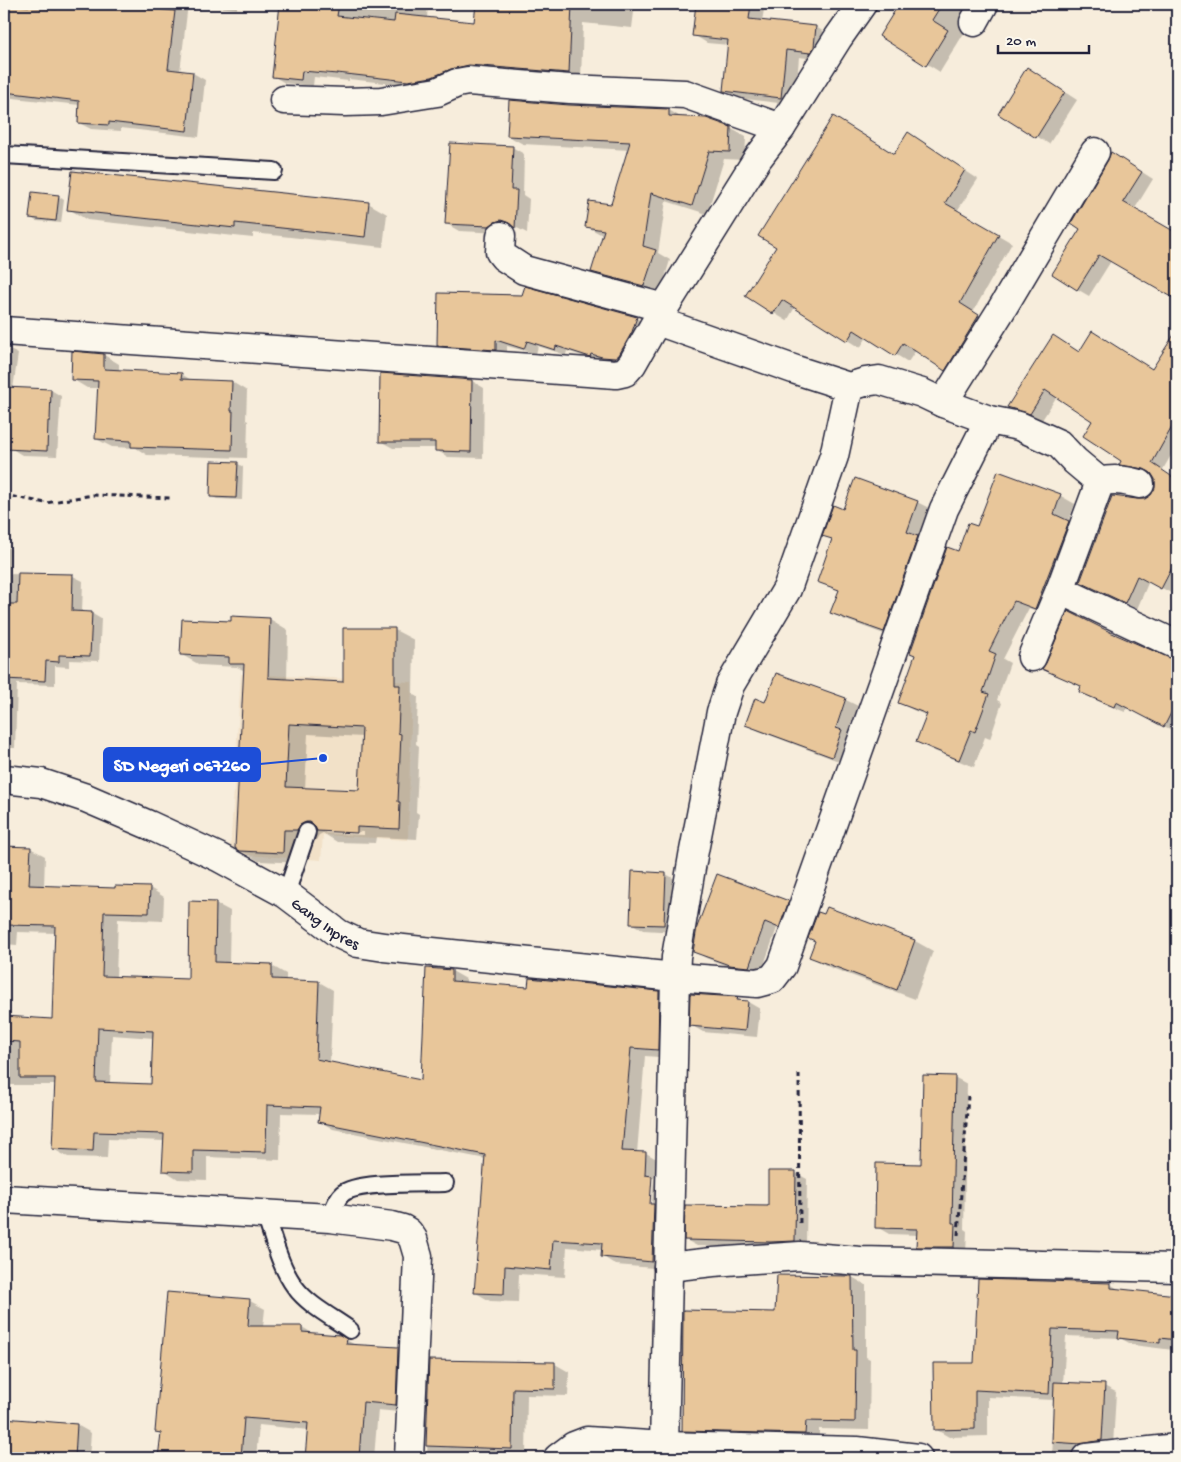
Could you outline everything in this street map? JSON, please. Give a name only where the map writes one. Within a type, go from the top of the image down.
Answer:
[{"type":"street","points":[[4,331],[616,374],[624,372],[632,364],[660,315],[758,158],[781,128],[862,4]]},
{"type":"street","points":[[284,100],[381,101],[437,92],[457,83],[468,81],[570,89],[685,94],[781,128]]},
{"type":"street","points":[[943,404],[1095,152]]},
{"type":"street","points":[[500,236],[500,252],[504,257],[524,270],[660,315],[796,370],[849,387],[879,380],[922,393],[943,404],[989,420],[1019,426],[1059,444],[1075,461],[1100,482]]},
{"type":"street","points":[[664,1446],[675,977],[676,957],[693,856],[721,712],[730,685],[786,589],[834,456],[849,387]]},
{"type":"street","name":"Gang Inpres","points":[[4,779],[41,783],[86,798],[149,825],[218,858],[286,894],[339,934],[358,942],[384,947],[675,977],[757,983],[772,979],[782,966],[944,509],[989,420]]},
{"type":"street","points":[[1100,482],[1118,479],[1140,484]]},
{"type":"street","points":[[1032,657],[1060,590],[1100,482]]},
{"type":"street","points":[[1060,590],[1177,645]]},
{"type":"street","points":[[4,1199],[330,1218],[403,1229],[413,1239],[418,1256],[409,1458]]},
{"type":"street","points":[[668,1267],[800,1256],[860,1261],[1177,1268]]},
{"type":"street","points":[[558,1458],[574,1446],[587,1441],[664,1446],[857,1451],[918,1458]]},
{"type":"street","points":[[1086,1458],[1177,1448]]},
{"type":"lane","points":[[4,154],[274,171]]},
{"type":"lane","points":[[286,894],[306,832]]},
{"type":"lane","points":[[330,1218],[340,1195],[352,1188],[366,1185],[445,1183]]},
{"type":"lane","points":[[265,1215],[286,1272],[295,1287],[308,1300],[350,1330]]},
{"type":"path","points":[[4,495],[46,503],[93,494],[172,498]]},
{"type":"path","points":[[799,1074],[800,1256]]},
{"type":"path","points":[[956,1263],[968,1096]]},
{"type":"shaded area","points":[[241,674],[412,682],[408,840],[323,835],[321,860],[230,854]]},
{"type":"building","points":[[4,4],[57,9],[57,4],[108,4],[175,11],[168,69],[193,72],[187,131],[109,122],[109,125],[78,123],[79,101],[4,92]]},
{"type":"building","points":[[280,4],[339,4],[337,16],[394,22],[395,14],[474,22],[476,4],[572,4],[569,73],[469,65],[451,69],[432,77],[408,81],[302,71],[301,80],[272,77]]},
{"type":"building","points":[[696,4],[751,4],[749,19],[816,26],[814,47],[810,53],[786,50],[781,98],[723,91],[728,40],[692,36]]},
{"type":"building","points":[[899,4],[942,4],[932,20],[948,30],[926,66],[879,36]]},
{"type":"building","points":[[1027,67],[1065,92],[1036,138],[998,114]]},
{"type":"building","points":[[509,100],[569,105],[669,109],[669,116],[706,118],[731,127],[730,152],[709,151],[692,206],[651,193],[643,246],[656,250],[644,286],[591,272],[604,230],[585,227],[589,201],[611,204],[630,142],[507,136]]},
{"type":"building","points":[[833,116],[894,154],[908,132],[965,170],[945,203],[999,234],[960,303],[979,315],[945,371],[903,343],[895,356],[854,330],[847,341],[782,300],[773,314],[745,296],[776,247],[758,236]]},
{"type":"building","points":[[450,143],[513,146],[511,190],[517,190],[515,228],[501,220],[489,226],[445,224]]},
{"type":"building","points":[[1111,152],[1142,172],[1123,202],[1177,233],[1177,300],[1099,255],[1077,290],[1052,274],[1080,229],[1071,223]]},
{"type":"building","points":[[72,171],[369,202],[365,237],[235,223],[235,228],[67,210]]},
{"type":"building","points":[[32,192],[59,195],[56,221],[29,218]]},
{"type":"building","points":[[525,286],[637,317],[632,332],[619,355],[615,358],[591,354],[590,357],[556,346],[555,350],[527,341],[524,349],[496,340],[496,350],[437,346],[438,293],[522,295]]},
{"type":"building","points":[[1177,330],[1177,418],[1152,463],[1177,480],[1177,558],[1161,589],[1137,576],[1125,603],[1080,582],[1112,496],[1145,499],[1151,495],[1155,488],[1155,479],[1151,473],[1144,469],[1119,465],[1121,461],[1083,436],[1092,421],[1045,390],[1030,414],[1007,407],[1053,335],[1079,352],[1092,331],[1152,369]]},
{"type":"building","points":[[72,351],[104,354],[104,369],[182,373],[181,379],[232,381],[232,450],[131,447],[131,441],[95,439],[98,381],[71,380]]},
{"type":"building","points":[[380,373],[472,380],[471,452],[435,451],[435,442],[379,442]]},
{"type":"building","points":[[4,387],[51,389],[47,451],[4,449]]},
{"type":"building","points":[[211,461],[238,462],[236,498],[210,497]]},
{"type":"building","points":[[998,471],[1061,494],[1054,514],[1069,521],[1035,609],[1014,601],[989,651],[996,654],[983,692],[989,694],[975,732],[971,730],[959,760],[916,742],[927,714],[898,703],[915,655],[910,653],[947,547],[958,551],[968,523],[977,526]]},
{"type":"building","points":[[855,478],[918,501],[907,532],[918,536],[884,632],[830,613],[839,590],[817,582],[832,539],[822,536],[833,505],[843,509]]},
{"type":"building","points":[[18,573],[73,574],[72,611],[92,612],[90,656],[59,655],[59,662],[46,661],[45,681],[4,679],[4,604],[17,604]]},
{"type":"building","points":[[1068,611],[1112,633],[1177,661],[1177,701],[1164,727],[1116,702],[1114,707],[1079,692],[1081,686],[1042,669]]},
{"type":"building","points":[[231,616],[270,618],[268,678],[343,682],[343,628],[395,628],[395,685],[400,685],[398,733],[401,734],[398,802],[400,802],[399,829],[357,827],[357,833],[317,831],[314,825],[306,822],[300,825],[297,830],[284,830],[283,853],[239,851],[235,848],[244,664],[229,664],[229,657],[180,655],[182,619],[231,621]],"holes":[[[289,724],[362,728],[359,790],[286,787]]]},
{"type":"building","points":[[776,673],[846,698],[836,728],[842,730],[832,757],[745,725],[755,698],[765,702]]},
{"type":"building","points":[[4,846],[31,847],[29,885],[115,888],[115,886],[150,887],[149,913],[104,912],[102,976],[188,979],[189,901],[216,902],[215,962],[272,964],[272,979],[319,981],[316,1059],[421,1080],[426,968],[452,970],[452,981],[528,987],[529,978],[659,991],[658,1050],[631,1048],[622,1151],[646,1152],[645,1175],[652,1176],[650,1204],[654,1204],[652,1262],[601,1257],[602,1243],[553,1240],[551,1270],[505,1266],[504,1294],[474,1293],[485,1155],[318,1122],[320,1107],[267,1105],[266,1152],[193,1150],[193,1172],[162,1171],[164,1134],[94,1132],[93,1151],[52,1149],[55,1078],[20,1078],[20,1042],[4,1041],[4,1016],[52,1019],[55,926],[4,925]],"holes":[[[98,1028],[153,1031],[151,1084],[96,1082]]]},
{"type":"building","points":[[632,871],[666,873],[664,925],[630,924]]},
{"type":"building","points":[[717,874],[789,901],[779,928],[765,922],[749,967],[729,965],[693,952],[697,927]]},
{"type":"building","points":[[827,907],[915,940],[897,990],[809,957],[815,941],[808,938],[818,912],[824,914]]},
{"type":"building","points":[[690,994],[738,997],[737,1000],[748,1001],[745,1031],[689,1026]]},
{"type":"building","points":[[923,1075],[955,1076],[952,1223],[955,1223],[954,1247],[916,1247],[917,1229],[875,1228],[876,1163],[921,1164]]},
{"type":"building","points":[[768,1171],[796,1171],[795,1241],[684,1240],[685,1205],[768,1206]]},
{"type":"building","points":[[777,1275],[852,1276],[853,1350],[856,1350],[855,1422],[806,1421],[805,1434],[682,1431],[683,1310],[775,1312]]},
{"type":"building","points":[[978,1279],[1111,1283],[1111,1288],[1177,1295],[1177,1340],[1160,1338],[1160,1343],[1118,1338],[1119,1331],[1052,1329],[1049,1394],[975,1390],[975,1429],[934,1430],[933,1363],[974,1363]]},
{"type":"building","points":[[167,1292],[250,1299],[248,1326],[302,1326],[302,1332],[340,1335],[347,1339],[346,1344],[398,1347],[396,1405],[363,1402],[359,1458],[305,1458],[308,1423],[244,1418],[241,1458],[158,1458],[161,1433],[155,1432]]},
{"type":"building","points":[[429,1360],[555,1362],[555,1389],[513,1388],[512,1449],[426,1446]]},
{"type":"building","points":[[1054,1382],[1105,1384],[1102,1440],[1081,1444],[1052,1442]]},
{"type":"building","points":[[4,1418],[77,1424],[75,1458],[4,1458]]},
{"type":"place","name":"SD Negeri 067260","points":[[323,758]]}]
